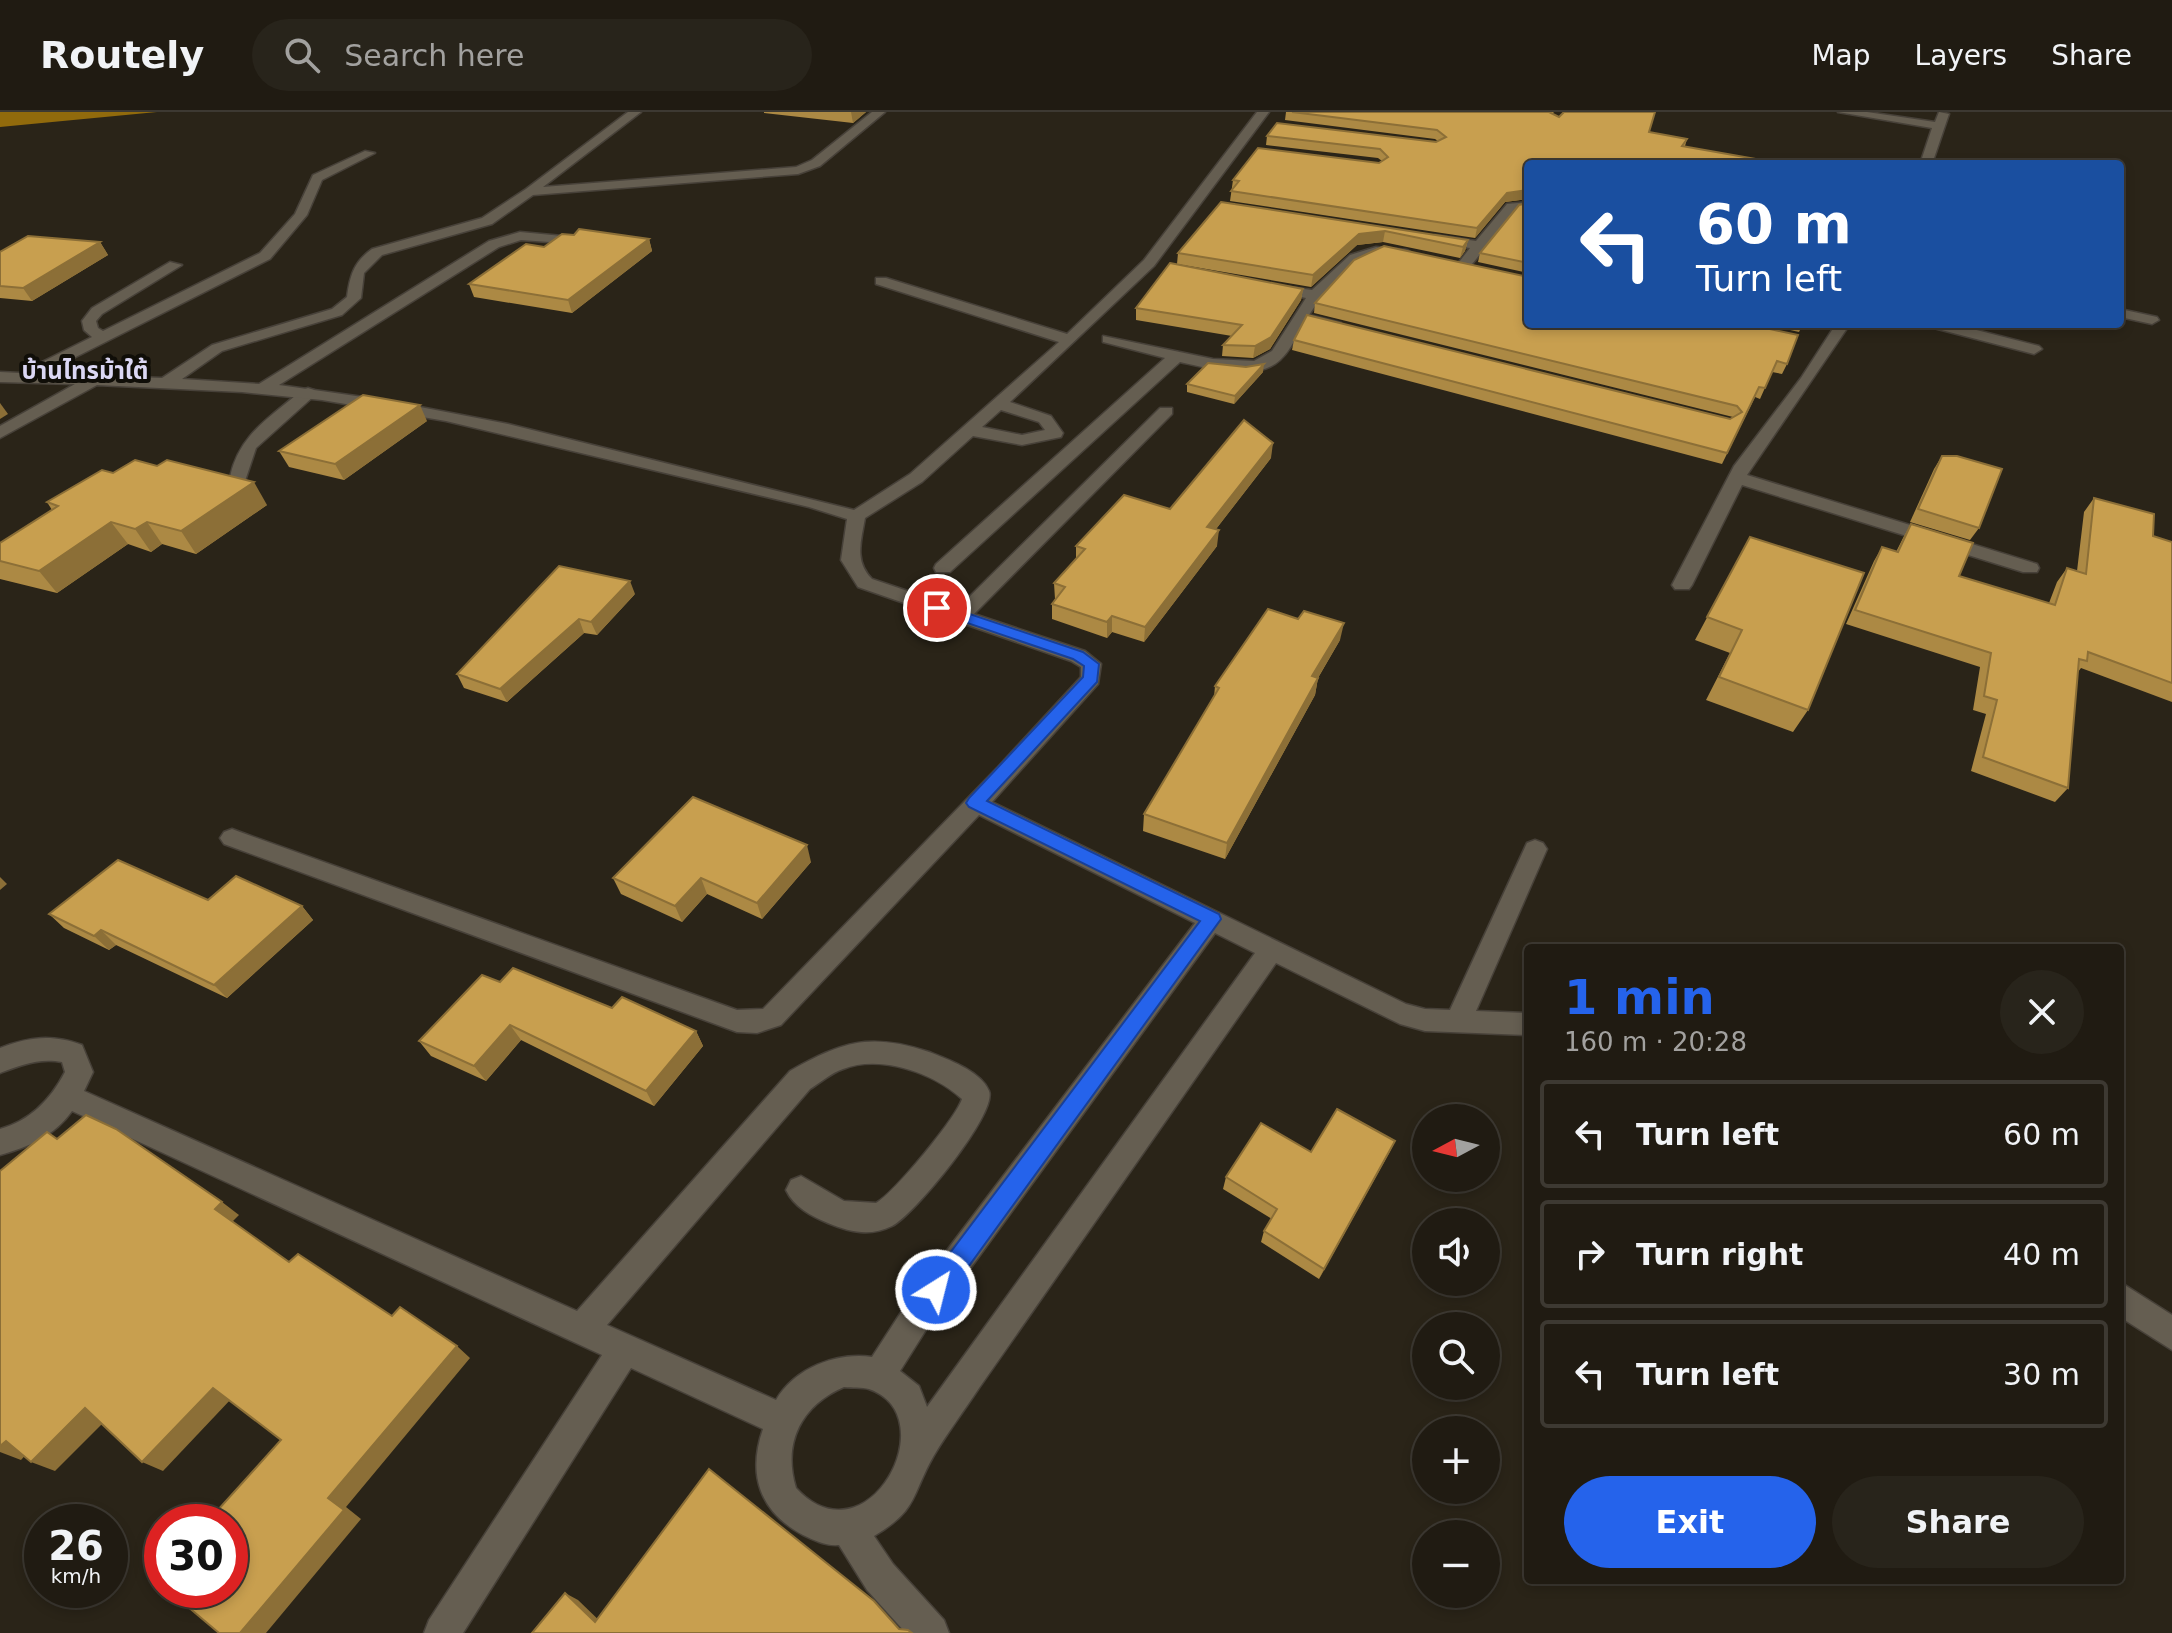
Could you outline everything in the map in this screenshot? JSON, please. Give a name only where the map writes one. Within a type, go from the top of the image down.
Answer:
[{"type":"street","points":[[162,385],[229,342],[337,312],[354,298],[357,273],[366,260],[377,252],[487,221],[635,112]]},
{"type":"street","points":[[530,192],[798,170],[816,163],[879,112]]},
{"type":"street","points":[[1844,112],[1940,126]]},
{"type":"street","points":[[1927,160],[1944,112]]},
{"type":"street","points":[[232,838],[737,1021],[757,1022],[772,1017],[1091,679],[1091,664],[1078,656],[865,583],[853,573],[849,561],[856,516],[916,478],[1070,340],[1149,263],[1263,119]]},
{"type":"street","points":[[23,378],[265,256],[301,215],[317,178],[369,153]]},
{"type":"street","points":[[1463,266],[1511,207],[1524,206]]},
{"type":"street","points":[[262,389],[494,244],[520,236],[573,241]]},
{"type":"street","points":[[1419,237],[1480,246]]},
{"type":"street","points":[[1108,339],[1177,356],[1258,366],[1271,361],[1315,295],[1362,251],[1382,249],[1423,258]]},
{"type":"street","points":[[104,338],[91,330],[89,321],[97,311],[175,265]]},
{"type":"street","points":[[881,281],[1070,340]]},
{"type":"street","points":[[1253,283],[1315,295]]},
{"type":"street","points":[[2124,314],[2152,320]]},
{"type":"street","points":[[1300,317],[1346,329]]},
{"type":"street","points":[[1682,585],[1737,478],[1840,328]]},
{"type":"street","points":[[1951,328],[2034,349]]},
{"type":"street","points":[[943,568],[1177,356]]},
{"type":"street","points":[[0,377],[262,389],[386,405],[506,429],[815,503],[856,516]]},
{"type":"street","points":[[0,433],[91,382]]},
{"type":"street","points":[[239,477],[243,455],[249,445],[308,393]]},
{"type":"street","points":[[999,404],[1045,419],[1055,433]]},
{"type":"street","points":[[961,616],[1166,411]]},
{"type":"street","points":[[970,430],[1022,440],[1055,433],[1083,441]]},
{"type":"street","points":[[1737,478],[2030,568]]},
{"type":"street","points":[[975,803],[1400,1013],[1425,1020],[1524,1024]]},
{"type":"street","points":[[1458,1021],[1535,849]]},
{"type":"street","points":[[879,1375],[918,1314],[1212,919]]},
{"type":"street","points":[[917,1452],[967,1376],[1271,950]]},
{"type":"street","points":[[0,1061],[19,1051],[50,1046],[72,1053],[79,1072],[69,1097],[44,1122],[11,1140],[0,1142]]},
{"type":"street","points":[[583,1329],[800,1080],[844,1057],[889,1055],[931,1063],[965,1082],[977,1095],[964,1124],[891,1212],[868,1218],[846,1217],[814,1202],[801,1190]]},
{"type":"street","points":[[69,1097],[782,1420]]},
{"type":"street","points":[[2124,1301],[2172,1334]]},
{"type":"street","points":[[442,1633],[625,1349]]},
{"type":"street","points":[[844,1371],[879,1375],[908,1397],[920,1434],[912,1475],[887,1510],[849,1529],[811,1524],[782,1499],[772,1461],[782,1420],[808,1387],[844,1371]]},
{"type":"street","points":[[849,1529],[880,1577],[931,1633]]},
{"type":"shaded area","points":[[0,112],[157,112],[0,127]]},
{"type":"building","points":[[1292,112],[1549,112],[1559,117],[1564,112],[1655,112],[1649,132],[1687,139],[1682,146],[1761,160],[1524,160],[1524,191],[1507,193],[1477,228],[1231,191],[1239,181],[1233,180],[1258,148],[1379,163],[1388,157],[1380,149],[1267,136],[1277,123],[1436,142],[1446,137],[1437,130]]},
{"type":"building","points":[[1221,202],[1468,240],[1463,247],[1385,231],[1359,234],[1313,275],[1178,253]]},
{"type":"building","points":[[1524,204],[1524,262],[1480,253],[1519,205]]},
{"type":"building","points":[[579,229],[649,239],[568,300],[469,284],[526,244],[544,247],[562,234],[574,235]]},
{"type":"building","points":[[28,236],[100,242],[23,288],[0,286],[0,252]]},
{"type":"building","points":[[1384,246],[1524,276],[1524,328],[1766,328],[1798,335],[1787,364],[1777,361],[1765,388],[1759,387],[1727,453],[1294,340],[1307,315],[1730,419],[1742,412],[1737,406],[1315,303],[1354,260]]},
{"type":"building","points":[[1170,263],[1303,289],[1271,337],[1255,346],[1223,345],[1242,325],[1136,308]]},
{"type":"building","points":[[1208,363],[1246,367],[1264,364],[1235,396],[1187,384]]},
{"type":"building","points":[[363,395],[420,405],[335,464],[279,451]]},
{"type":"building","points":[[1244,420],[1273,443],[1207,527],[1219,530],[1145,627],[1112,616],[1107,622],[1052,604],[1065,587],[1054,583],[1085,549],[1076,546],[1124,495],[1170,509]]},
{"type":"building","points":[[1942,456],[1957,456],[2002,469],[1979,528],[1918,509]]},
{"type":"building","points":[[135,460],[157,466],[167,460],[254,482],[181,531],[147,522],[135,529],[111,522],[39,571],[0,561],[0,543],[58,506],[47,502],[102,470],[113,473]]},
{"type":"building","points":[[2094,498],[2154,514],[2153,536],[2172,542],[2172,683],[2088,652],[2087,661],[2079,659],[2068,788],[1983,757],[1997,700],[1984,696],[1991,653],[1855,610],[1882,547],[1898,552],[1911,524],[1973,543],[1959,576],[2055,605],[2067,568],[2086,574]]},
{"type":"building","points":[[1750,537],[1864,573],[1808,710],[1719,677],[1742,630],[1707,617]]},
{"type":"building","points":[[559,566],[630,581],[591,622],[579,619],[500,689],[457,674]]},
{"type":"building","points":[[1268,609],[1298,619],[1304,611],[1344,623],[1312,676],[1318,678],[1227,843],[1144,814],[1219,688],[1215,686]]},
{"type":"building","points":[[693,797],[807,845],[757,903],[701,878],[675,906],[613,878]]},
{"type":"building","points":[[118,860],[208,900],[236,876],[302,906],[214,985],[101,930],[94,936],[49,914]]},
{"type":"building","points":[[513,968],[612,1008],[622,997],[696,1031],[646,1091],[510,1025],[474,1066],[419,1041],[482,975],[500,982]]},
{"type":"building","points":[[1337,1109],[1395,1141],[1324,1269],[1264,1231],[1277,1209],[1226,1177],[1261,1123],[1311,1152]]},
{"type":"building","points":[[86,1115],[116,1129],[222,1202],[215,1209],[289,1262],[298,1254],[392,1316],[400,1307],[457,1346],[328,1498],[344,1510],[240,1633],[219,1633],[189,1608],[248,1608],[248,1504],[223,1504],[281,1440],[213,1388],[142,1462],[85,1408],[31,1462],[6,1441],[0,1446],[0,1171],[47,1132],[57,1139]]},
{"type":"building","points":[[709,1469],[874,1601],[899,1629],[912,1633],[532,1633],[565,1593],[595,1622]]},
{"type":"district","name":"บ้านไทรม้าใต้","points":[[85,371]]},
{"type":"route","points":[[936,1290],[1212,919],[1004,820],[975,803],[1091,679],[1091,664],[1078,656],[937,608]]}]
